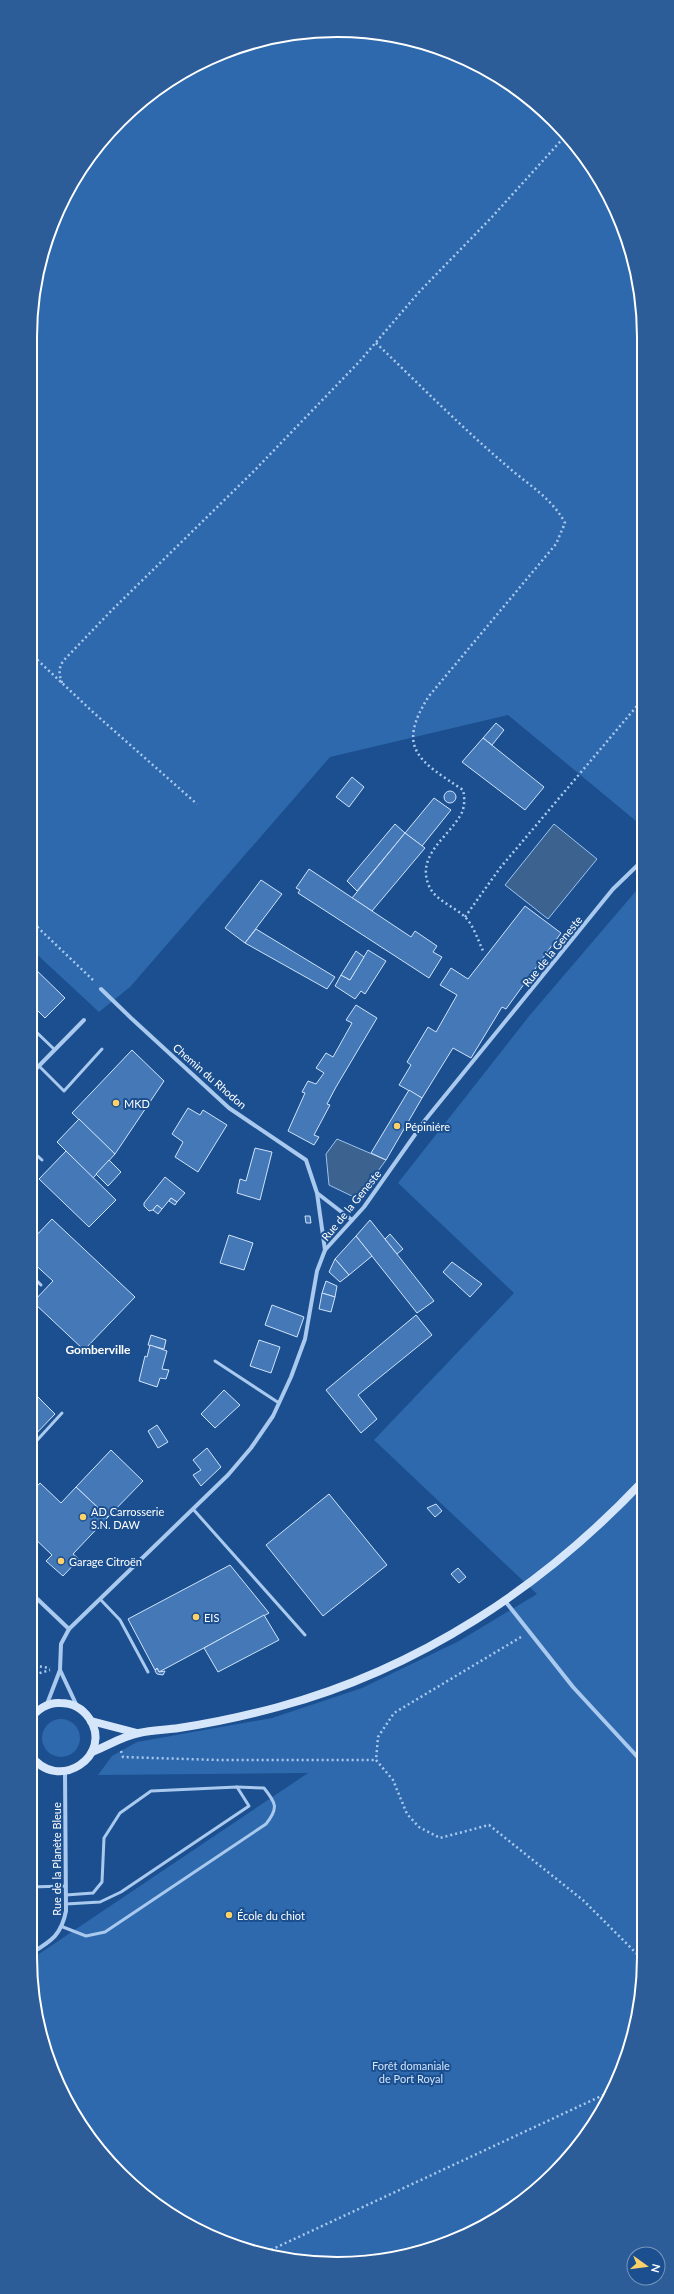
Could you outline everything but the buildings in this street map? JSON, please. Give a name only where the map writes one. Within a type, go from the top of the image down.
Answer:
[{"type":"main road","points":[[92,1752],[138,1733],[245,1716],[318,1695],[412,1656],[466,1627],[543,1574],[582,1542],[637,1487]]},
{"type":"main road","points":[[37,1713],[47,1705],[62,1703],[77,1707],[91,1721],[138,1733]]},
{"type":"main road","points":[[37,1762],[40,1766],[48,1770],[65,1772],[81,1765],[92,1752],[95,1742],[91,1721]]},
{"type":"street","name":"Rue de la Geneste","points":[[69,1629],[228,1475],[251,1448],[273,1416],[305,1339],[317,1271],[325,1250],[374,1194],[426,1119],[613,889],[637,866]]},
{"type":"street","name":"Chemin du Rhodon","points":[[101,989],[130,1018],[229,1108],[306,1160],[317,1193],[325,1250]]},
{"type":"street","points":[[39,1066],[84,1020]]},
{"type":"street","points":[[317,1193],[352,1220]]},
{"type":"street","points":[[37,1599],[69,1629],[61,1644],[60,1670],[47,1705]]},
{"type":"street","points":[[505,1601],[573,1687],[637,1756]]},
{"type":"street","points":[[60,1670],[77,1707]]},
{"type":"street","name":"Rue de la Planète Bleue","points":[[37,1950],[50,1942],[63,1927],[66,1904],[65,1772]]},
{"type":"lane","points":[[37,1033],[55,1050]]},
{"type":"lane","points":[[39,1066],[64,1091],[102,1049]]},
{"type":"lane","points":[[37,1155],[42,1160]]},
{"type":"lane","points":[[37,1281],[41,1285]]},
{"type":"lane","points":[[216,1361],[279,1403]]},
{"type":"lane","points":[[37,1440],[62,1413]]},
{"type":"lane","points":[[193,1509],[305,1635]]},
{"type":"lane","points":[[100,1599],[120,1620],[148,1672]]},
{"type":"lane","points":[[66,1904],[100,1902],[121,1892],[249,1806],[237,1787]]},
{"type":"lane","points":[[63,1927],[86,1936],[105,1932],[266,1824],[275,1810],[274,1801],[264,1788],[237,1787],[151,1791],[120,1813],[104,1838],[102,1882],[93,1893],[66,1895]]},
{"type":"lane","points":[[37,1887],[66,1886]]},
{"type":"path","points":[[62,683],[59,673],[60,665],[64,660],[114,608],[253,472],[376,343],[420,291],[492,217],[563,139]]},
{"type":"path","points":[[376,343],[506,466],[544,496],[560,514],[565,523],[556,544],[429,696],[420,710],[414,726],[414,748],[424,761],[464,790],[465,801],[460,816],[437,843],[429,857],[426,870],[429,886],[434,892],[465,917],[483,951]]},
{"type":"path","points":[[37,660],[197,804]]},
{"type":"path","points":[[465,917],[500,868],[637,706]]},
{"type":"path","points":[[37,927],[101,989]]},
{"type":"path","points":[[528,1632],[394,1713],[378,1736],[376,1760],[393,1780],[407,1814],[420,1827],[440,1838],[489,1826],[584,1901],[637,1954]]},
{"type":"path","points":[[37,1666],[60,1670]]},
{"type":"path","points":[[37,1673],[44,1670],[60,1670]]},
{"type":"path","points":[[118,1741],[123,1757],[218,1760],[376,1760]]},
{"type":"path","points":[[271,2250],[603,2095]]},
{"type":"green space","points":[[337,37],[376,40],[415,47],[433,53],[470,68],[504,88],[535,111],[563,139],[597,187],[614,222],[627,259],[634,298],[637,337],[637,822],[508,715],[330,757],[130,987],[99,1012],[37,954],[37,337],[43,278],[53,241],[68,204],[77,187],[111,139],[139,111],[154,99],[187,77],[204,68],[259,47],[317,38]]},
{"type":"green space","name":"Forêt domaniale de Port Royal","points":[[637,890],[637,1957],[634,1996],[627,2035],[606,2090],[597,2107],[575,2140],[563,2155],[535,2183],[487,2217],[452,2234],[415,2247],[376,2254],[337,2257],[317,2256],[259,2247],[204,2226],[170,2206],[139,2183],[111,2155],[99,2140],[77,2107],[68,2090],[53,2053],[43,2016],[37,1955],[308,1773],[98,1775],[112,1756],[137,1742],[272,1718],[362,1688],[459,1641],[537,1594],[374,1440],[514,1293],[398,1183],[530,1015]]},
{"type":"green space","points":[[57,1719],[65,1719],[72,1722],[77,1727],[80,1738],[77,1749],[72,1754],[65,1757],[57,1757],[50,1754],[45,1749],[42,1742],[42,1734],[45,1727],[50,1722]]},
{"type":"shaded area","points":[[554,824],[597,859],[548,919],[505,885]]},
{"type":"shaded area","points":[[337,1139],[386,1160],[358,1199],[329,1185],[326,1154]]},
{"type":"place","name":"MKD","points":[[116,1103]]},
{"type":"place","name":"Pépiniére","points":[[397,1126]]},
{"type":"place","name":"AD Carrosserie S.N. DAW","points":[[83,1517]]},
{"type":"place","name":"Garage Citroën","points":[[61,1561]]},
{"type":"place","name":"EIS","points":[[196,1617]]},
{"type":"place","name":"École du chiot","points":[[229,1915]]},
{"type":"district","name":"Gomberville","points":[[98,1349]]}]
